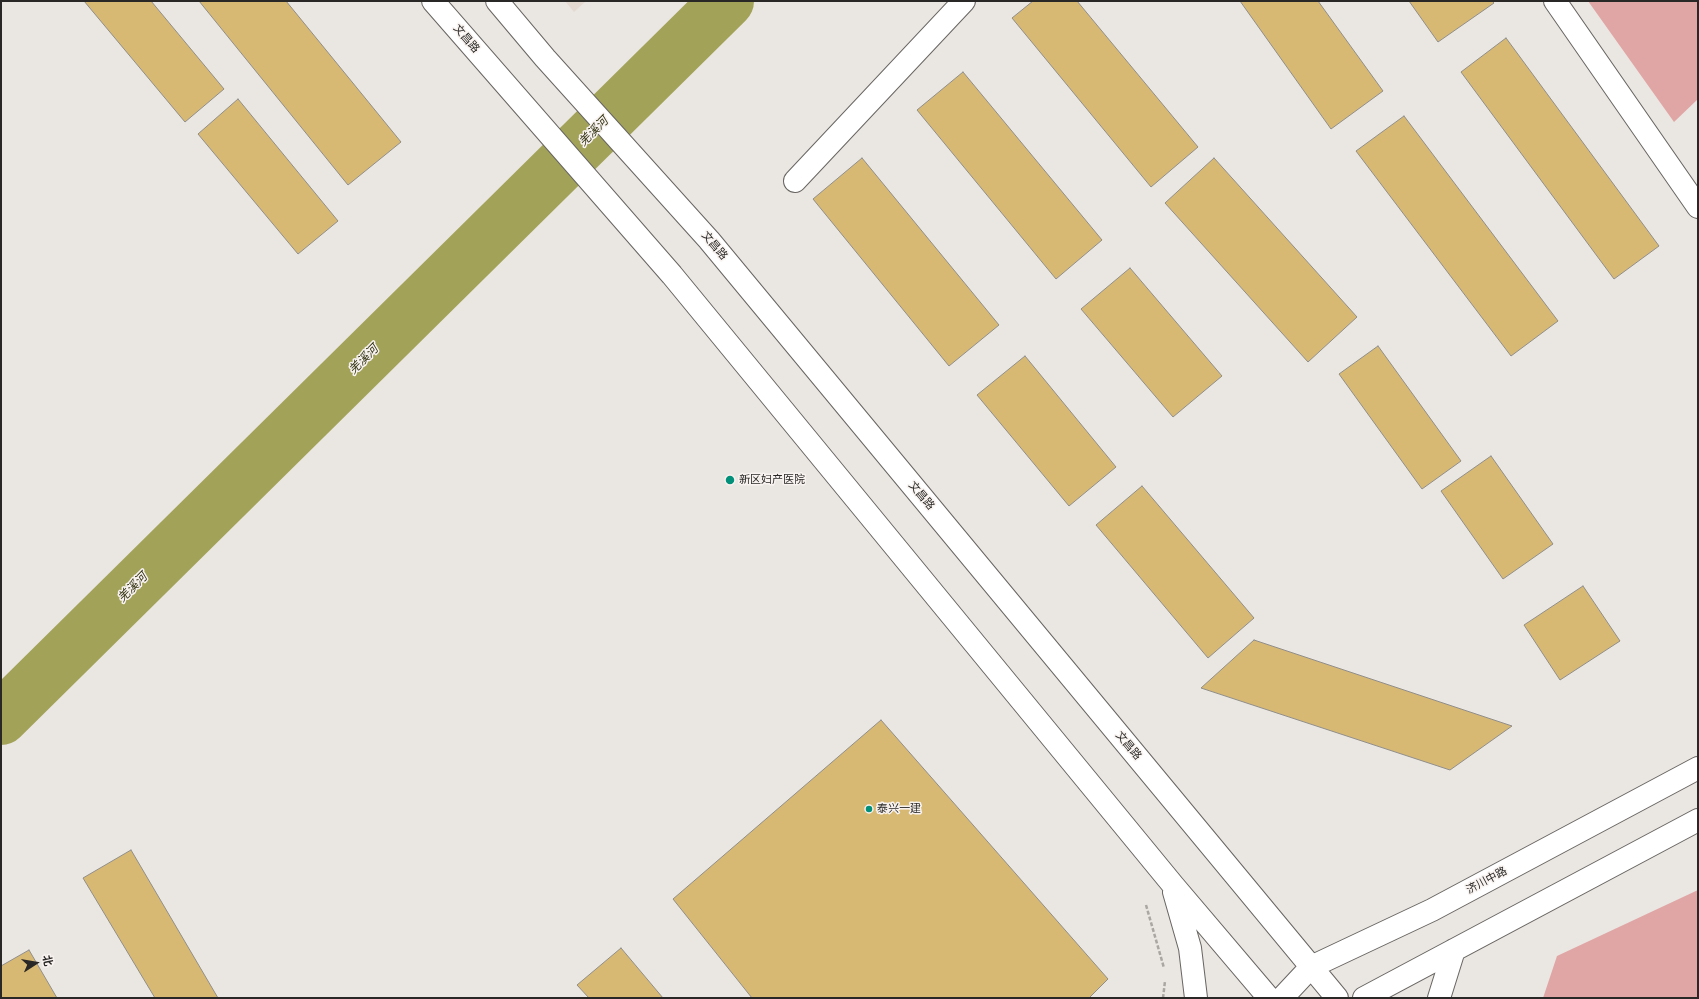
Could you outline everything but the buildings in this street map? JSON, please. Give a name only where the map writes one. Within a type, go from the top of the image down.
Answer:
[{"type":"main road","name":"文昌路","points":[[433,1],[672,275],[1172,885],[1269,998]]},
{"type":"main road","name":"文昌路","points":[[497,1],[545,58],[709,240],[1337,998]]},
{"type":"main road","points":[[795,181],[964,1]]},
{"type":"main road","points":[[1555,1],[1698,207]]},
{"type":"main road","name":"济川中路","points":[[1282,998],[1311,967],[1432,910],[1698,768]]},
{"type":"main road","points":[[1364,998],[1698,820]]},
{"type":"main road","points":[[1172,885],[1190,948],[1196,998]]},
{"type":"main road","points":[[1439,998],[1454,950]]},
{"type":"path","points":[[1146,905],[1164,969]]},
{"type":"path","points":[[1164,998],[1166,976]]},
{"type":"shaded area","points":[[565,1],[586,1],[574,12]]},
{"type":"shaded area","points":[[1588,1],[1698,1],[1698,99],[1674,122]]},
{"type":"shaded area","points":[[1698,890],[1698,998],[1543,998],[1557,956]]},
{"type":"waterway","name":"羌溪河","points":[[1,718],[727,1]]},
{"type":"place","name":"新区妇产医院","points":[[730,480]]},
{"type":"place","name":"泰兴一建","points":[[869,809]]}]
